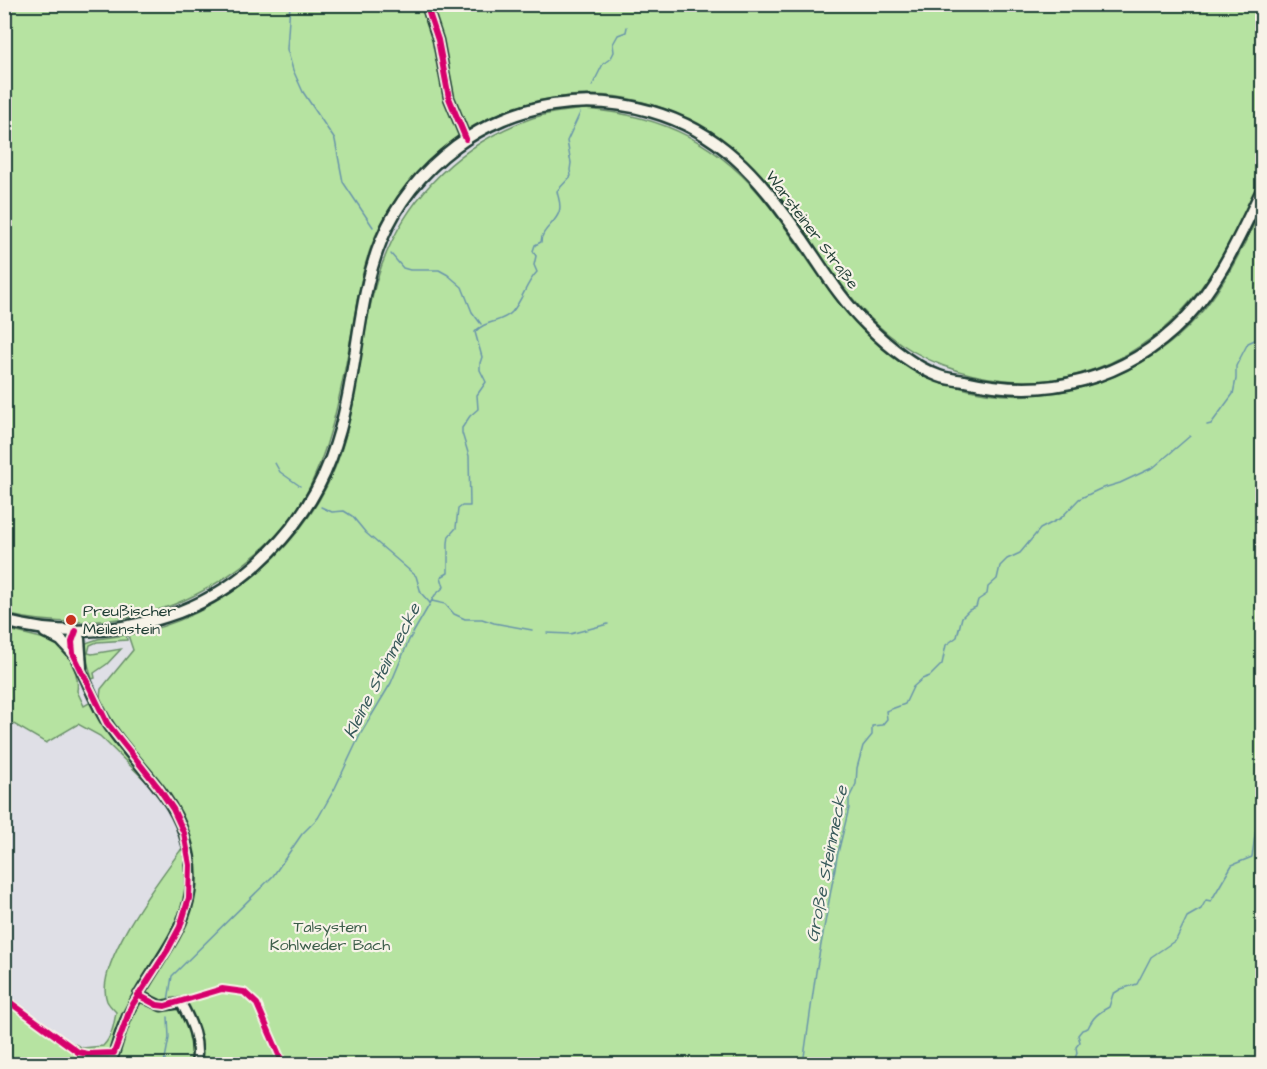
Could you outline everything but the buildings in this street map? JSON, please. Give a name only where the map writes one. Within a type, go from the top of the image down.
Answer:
[{"type":"main road","name":"Warsteiner Straße","points":[[4,621],[37,628],[76,632],[135,625],[194,606],[231,585],[269,552],[290,530],[314,493],[330,458],[346,400],[366,288],[385,228],[408,193],[443,155],[485,128],[520,113],[564,103],[603,103],[661,114],[676,120],[713,141],[748,170],[780,209],[840,294],[865,324],[904,357],[939,376],[1004,387],[1045,388],[1094,377],[1118,368],[1158,343],[1186,317],[1206,293],[1229,257],[1263,190]]},
{"type":"main road","name":"Warsteiner Straße","points":[[37,628],[61,640],[73,653]]},
{"type":"street","points":[[426,4],[440,44],[449,98],[466,139]]},
{"type":"street","points":[[76,632],[72,642],[73,653],[96,704],[112,731],[173,809],[184,833],[189,856],[190,889],[182,920],[173,942],[138,995],[124,1023],[111,1065]]},
{"type":"street","points":[[76,632],[81,643],[83,674]]},
{"type":"street","points":[[138,995],[161,1006],[181,1003],[196,1036],[198,1048],[196,1065]]},
{"type":"green space","points":[[4,5],[1262,5],[1262,170],[1256,189],[1217,264],[1192,300],[1161,331],[1128,354],[1095,369],[1060,378],[1005,380],[974,375],[943,366],[914,352],[888,334],[843,287],[780,197],[760,174],[714,134],[688,119],[660,107],[631,99],[601,95],[551,98],[516,107],[483,121],[452,140],[410,181],[387,213],[370,248],[363,272],[339,397],[321,460],[303,500],[270,542],[256,555],[210,587],[149,613],[126,618],[77,622],[28,618],[4,614]]},
{"type":"green space","name":"Talsystem Kohlweder Bach","points":[[585,109],[614,112],[665,126],[711,150],[732,166],[770,207],[834,297],[879,345],[914,369],[953,386],[993,394],[1035,395],[1076,389],[1115,376],[1152,356],[1185,330],[1209,303],[1229,273],[1262,208],[1262,1064],[5,1064],[4,994],[66,1040],[83,1048],[103,1046],[109,1039],[116,1012],[107,1001],[105,985],[110,966],[119,944],[146,899],[183,847],[177,825],[162,797],[100,736],[78,724],[46,743],[7,720],[5,721],[5,629],[53,641],[64,650],[75,670],[77,691],[84,706],[100,697],[101,689],[133,650],[128,635],[163,626],[197,612],[229,594],[259,571],[286,545],[309,516],[327,485],[347,430],[376,283],[398,229],[414,205],[432,183],[475,146],[527,120]]},
{"type":"green space","points":[[126,635],[127,640],[97,642],[90,645],[88,653],[92,654],[121,649],[107,664],[94,673],[95,678],[92,679],[85,654],[86,643]]},
{"type":"waterway","points":[[290,4],[287,49],[293,70],[303,92],[335,140],[343,182],[373,227]]},
{"type":"waterway","name":"Kleine Steinmecke","points":[[634,10],[641,4]]},
{"type":"waterway","name":"Kleine Steinmecke","points":[[592,86],[603,64],[611,58],[614,52],[613,44],[618,35],[626,32],[627,27]]},
{"type":"waterway","name":"Kleine Steinmecke","points":[[168,1001],[172,976],[273,876],[302,834],[318,818],[361,733],[391,683],[409,640],[435,595],[444,587],[441,577],[448,573],[449,536],[456,528],[458,509],[462,506],[470,506],[469,456],[462,428],[478,409],[477,395],[486,382],[480,370],[482,357],[475,332],[484,325],[508,316],[537,272],[534,265],[536,256],[533,251],[559,212],[557,191],[571,176],[567,141],[580,113]]},
{"type":"waterway","points":[[391,254],[403,268],[439,270],[448,275],[462,287],[472,312],[481,324]]},
{"type":"waterway","name":"Große Steinmecke","points":[[1207,425],[1211,424],[1233,394],[1236,366],[1248,343],[1262,334]]},
{"type":"waterway","name":"Große Steinmecke","points":[[803,1064],[816,972],[837,857],[849,808],[849,798],[856,784],[857,768],[863,746],[872,735],[872,726],[882,725],[887,719],[886,711],[905,704],[913,687],[922,679],[930,676],[942,664],[946,645],[957,637],[962,617],[976,607],[978,600],[987,594],[988,587],[997,579],[1000,566],[1007,559],[1020,553],[1040,529],[1061,518],[1079,499],[1154,467],[1190,436]]},
{"type":"waterway","points":[[275,463],[280,472],[300,486]]},
{"type":"waterway","points":[[321,507],[332,512],[344,511],[352,516],[366,533],[416,576],[421,593],[430,603]]},
{"type":"waterway","points":[[432,601],[445,604],[454,614],[465,619],[482,619],[532,630]]},
{"type":"waterway","points":[[547,633],[570,634],[608,624]]},
{"type":"waterway","points":[[1073,1064],[1077,1053],[1076,1047],[1080,1042],[1078,1035],[1082,1030],[1088,1028],[1096,1016],[1109,1007],[1113,994],[1137,984],[1151,957],[1176,940],[1187,917],[1201,909],[1206,900],[1211,901],[1232,865],[1252,857],[1258,814],[1262,806]]},
{"type":"waterway","name":"Kleine Steinmecke","points":[[164,1064],[169,1038],[168,1017]]},
{"type":"cycle path","points":[[426,4],[438,40],[449,98],[466,139]]},
{"type":"cycle path","points":[[4,998],[78,1052],[114,1053],[131,1007],[180,927],[189,898],[190,865],[184,833],[173,809],[158,787],[107,723],[73,653],[72,642],[76,631]]},
{"type":"cycle path","points":[[138,995],[157,1005],[165,1006],[222,989],[244,992],[257,1004],[283,1064]]},
{"type":"place","name":"Preußischer Meilenstein","points":[[71,620]]}]
